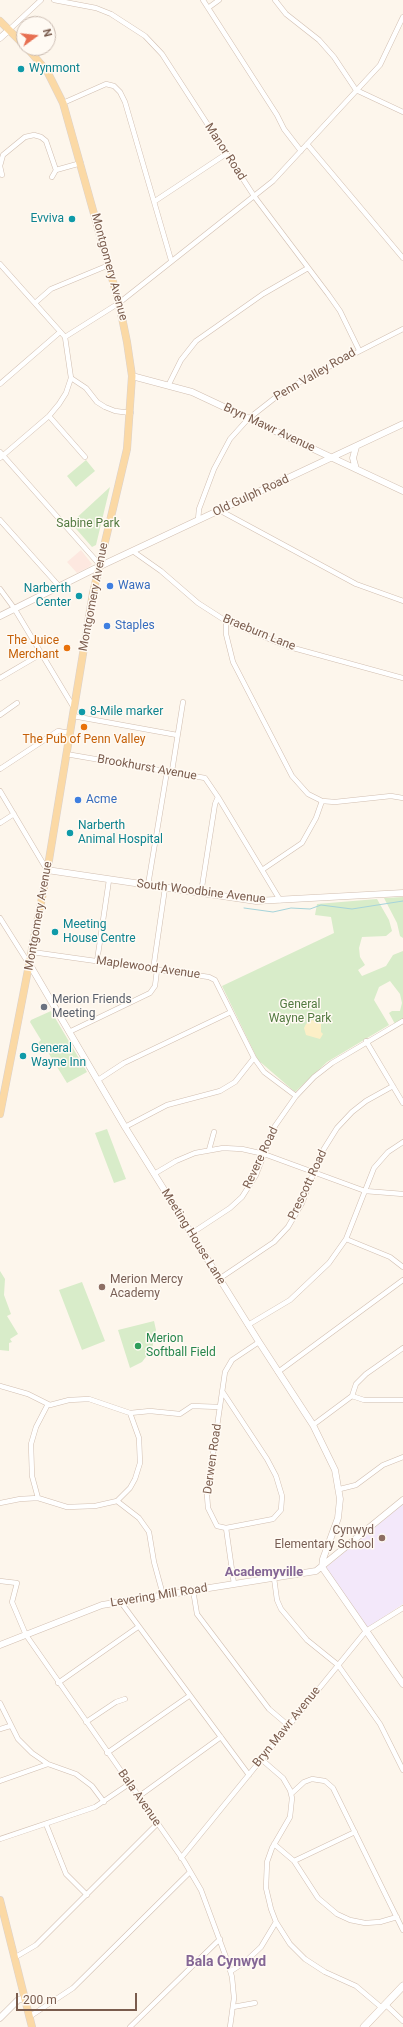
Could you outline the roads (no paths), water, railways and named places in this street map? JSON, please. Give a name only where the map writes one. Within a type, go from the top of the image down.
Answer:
[{"type":"main road","points":[[0,21],[16,36]]},
{"type":"main road","name":"Montgomery Avenue","points":[[0,1114],[30,966],[99,566],[127,449],[131,413],[132,376],[127,342],[109,265],[64,103],[46,71],[34,56]]},
{"type":"main road","points":[[0,1900],[32,2027]]},
{"type":"main road","points":[[364,2027],[403,1986]]},
{"type":"street","points":[[0,38],[42,0]]},
{"type":"street","name":"Manor Road","points":[[54,0],[96,8],[112,14],[145,36],[162,54],[254,196],[340,311],[359,350]]},
{"type":"street","points":[[203,0],[277,115],[284,129],[301,151]]},
{"type":"street","points":[[208,8],[219,0]]},
{"type":"street","points":[[275,0],[286,14],[319,40],[334,57],[356,90],[403,112]]},
{"type":"street","points":[[65,337],[119,303],[171,260],[273,181],[380,64],[403,17]]},
{"type":"street","points":[[64,103],[106,84],[114,86],[120,92],[125,102],[171,260]]},
{"type":"street","points":[[2,175],[0,166],[3,155],[25,137],[34,135],[41,137],[46,141],[56,170]]},
{"type":"street","points":[[307,144],[403,258]]},
{"type":"street","points":[[155,201],[226,154]]},
{"type":"street","points":[[52,177],[56,170],[81,163]]},
{"type":"street","points":[[0,264],[65,337],[71,378],[66,393],[49,416],[1,456],[99,566]]},
{"type":"street","points":[[35,303],[51,289],[109,265]]},
{"type":"street","points":[[169,384],[181,360],[196,340],[263,294],[308,268]]},
{"type":"street","name":"Penn Valley Road","points":[[198,520],[199,509],[220,457],[230,439],[248,419],[297,383],[359,350],[403,329]]},
{"type":"street","points":[[0,384],[60,332]]},
{"type":"street","name":"Bryn Mawr Avenue","points":[[132,376],[169,384],[192,392],[403,491]]},
{"type":"street","points":[[71,378],[86,388],[97,402],[105,407],[115,411],[131,413]]},
{"type":"street","points":[[49,416],[85,457]]},
{"type":"street","name":"Old Gulph Road","points":[[0,616],[99,566],[134,552],[219,510],[403,424]]},
{"type":"street","points":[[356,446],[353,458],[356,469]]},
{"type":"street","points":[[219,510],[356,584],[403,601]]},
{"type":"street","points":[[0,520],[59,586]]},
{"type":"street","name":"Braeburn Lane","points":[[134,552],[161,570],[198,603],[226,621],[286,646],[403,678]]},
{"type":"street","points":[[0,589],[14,608],[74,708]]},
{"type":"street","points":[[226,621],[226,634],[233,662],[292,776],[308,794],[322,801],[335,802],[391,796],[403,798]]},
{"type":"street","points":[[0,678],[42,654]]},
{"type":"street","points":[[148,885],[183,702]]},
{"type":"street","points":[[0,715],[17,703]]},
{"type":"street","points":[[73,716],[177,735]]},
{"type":"street","points":[[0,769],[58,732],[70,733]]},
{"type":"street","name":"Brookhurst Avenue","points":[[66,754],[205,778],[280,900]]},
{"type":"street","points":[[0,791],[47,870]]},
{"type":"street","points":[[201,893],[215,804],[218,797]]},
{"type":"street","points":[[262,870],[302,842],[316,818],[322,801]]},
{"type":"street","points":[[0,823],[14,814]]},
{"type":"street","name":"South Woodbine Avenue","points":[[47,870],[256,901],[403,893]]},
{"type":"street","points":[[97,961],[109,880]]},
{"type":"street","points":[[69,1032],[150,993],[155,986],[155,970],[165,888]]},
{"type":"street","name":"Meeting House Lane","points":[[0,918],[154,1174],[258,1342],[313,1425],[334,1470],[340,1489],[338,1518],[323,1559],[322,1567]]},
{"type":"street","name":"Maplewood Avenue","points":[[32,952],[209,977],[215,980],[254,1058],[264,1072],[296,1096]]},
{"type":"street","points":[[98,1080],[124,1063],[231,1012]]},
{"type":"street","name":"Revere Road","points":[[192,1234],[230,1208],[242,1197],[256,1175],[275,1126],[296,1096],[314,1077],[332,1063],[366,1041],[403,1021]]},
{"type":"street","points":[[366,1041],[403,1103]]},
{"type":"street","points":[[125,1127],[167,1105],[220,1091],[235,1082],[254,1058]]},
{"type":"street","name":"Prescott Road","points":[[219,1279],[256,1256],[284,1232],[297,1214],[322,1152],[337,1128],[352,1112],[366,1101],[393,1086]]},
{"type":"street","points":[[209,1150],[214,1132]]},
{"type":"street","points":[[248,1326],[290,1300],[313,1280],[329,1263],[346,1239],[374,1168],[388,1152],[403,1142]]},
{"type":"street","points":[[154,1174],[176,1161],[195,1153],[209,1150],[242,1149],[264,1154],[365,1191],[403,1194]]},
{"type":"street","points":[[346,1239],[390,1257],[403,1267]]},
{"type":"street","points":[[278,1372],[403,1280]]},
{"type":"street","name":"Derwen Road","points":[[226,1528],[217,1526],[208,1508],[206,1495],[222,1391],[227,1366],[232,1360],[258,1342]]},
{"type":"street","points":[[313,1425],[352,1396],[356,1384],[366,1374],[403,1348]]},
{"type":"street","points":[[0,1386],[28,1394],[50,1405],[68,1400],[89,1399],[130,1413],[150,1411],[180,1414],[192,1406],[220,1407]]},
{"type":"street","points":[[222,1391],[267,1459],[276,1476],[282,1496],[281,1510],[273,1519],[226,1528],[234,1584]]},
{"type":"street","points":[[352,1396],[364,1400],[403,1400]]},
{"type":"street","points":[[38,1498],[32,1476],[31,1444],[36,1427],[48,1404]]},
{"type":"street","points":[[0,1503],[20,1499],[38,1498],[67,1507],[95,1506],[117,1501],[130,1488],[135,1479],[140,1463],[139,1438],[130,1413]]},
{"type":"street","points":[[340,1489],[356,1485],[383,1465],[403,1457]]},
{"type":"street","points":[[403,1500],[322,1567],[403,1684]]},
{"type":"street","points":[[117,1501],[139,1518],[149,1532],[154,1562],[163,1595]]},
{"type":"street","name":"Levering Mill Road","points":[[0,1645],[102,1606],[316,1571],[322,1567]]},
{"type":"street","points":[[274,1578],[277,1600],[281,1609],[307,1640],[338,1665],[380,1724],[403,1770]]},
{"type":"street","name":"Bala Avenue","points":[[0,1581],[17,1583],[12,1602],[26,1635],[181,1858],[204,1898],[231,1972],[234,1991],[230,2027]]},
{"type":"street","points":[[193,1590],[197,1614],[269,1709],[288,1726]]},
{"type":"street","points":[[120,1602],[248,1775]]},
{"type":"street","name":"Bryn Mawr Avenue","points":[[181,1858],[366,1631],[403,1608]]},
{"type":"street","points":[[58,1683],[138,1627]]},
{"type":"street","points":[[107,1753],[189,1696]]},
{"type":"street","points":[[86,1722],[116,1702],[125,1700]]},
{"type":"street","points":[[0,1703],[10,1726],[18,1739],[32,1753],[48,1764],[76,1774],[92,1786],[104,1802]]},
{"type":"street","points":[[0,1729],[10,1726]]},
{"type":"street","points":[[138,1797],[221,1737]]},
{"type":"street","points":[[261,1759],[283,1778],[292,1794],[292,1808],[290,1817],[268,1856],[266,1881],[269,1902],[276,1922],[286,1939],[300,1955],[318,1968],[356,1986],[403,2021]]},
{"type":"street","points":[[0,1781],[48,1764]]},
{"type":"street","points":[[292,1794],[308,1780],[317,1779],[328,1783],[335,1791],[403,1930]]},
{"type":"street","points":[[0,1839],[95,1807],[129,1784]]},
{"type":"street","points":[[46,1824],[66,1874],[87,1895]]},
{"type":"street","points":[[14,1958],[36,1945],[157,1824]]},
{"type":"street","points":[[294,1861],[355,1832]]},
{"type":"street","points":[[274,1844],[294,1861],[318,1898],[330,1910],[343,1918],[357,1922],[373,1923],[397,1917]]},
{"type":"street","points":[[29,2018],[74,1988],[190,1872]]},
{"type":"street","points":[[231,1972],[245,1962],[261,1947],[276,1922]]},
{"type":"street","points":[[130,2027],[220,1939]]},
{"type":"street","points":[[0,2018],[18,2000],[24,1998]]},
{"type":"street","points":[[233,2008],[255,2003]]},
{"type":"waterway","points":[[244,908],[273,912],[291,908],[310,909],[321,905],[352,909],[403,901]]},
{"type":"place","name":"Wynmont","points":[[21,69]]},
{"type":"place","name":"Evviva","points":[[72,219]]},
{"type":"place","name":"Wawa","points":[[110,586]]},
{"type":"place","name":"Narberth Center","points":[[79,596]]},
{"type":"place","name":"Staples","points":[[107,626]]},
{"type":"place","name":"The Juice Merchant","points":[[67,648]]},
{"type":"place","name":"8-Mile marker","points":[[82,712]]},
{"type":"place","name":"The Pub of Penn Valley","points":[[84,727]]},
{"type":"place","name":"Acme","points":[[78,800]]},
{"type":"place","name":"Narberth Animal Hospital","points":[[70,833]]},
{"type":"place","name":"Meeting House Centre","points":[[55,932]]},
{"type":"place","name":"Merion Friends Meeting","points":[[44,1007]]},
{"type":"place","name":"General Wayne Inn","points":[[23,1056]]},
{"type":"place","name":"Merion Mercy Academy","points":[[102,1287]]},
{"type":"place","name":"Merion Softball Field","points":[[138,1346]]},
{"type":"place","name":"Cynwyd Elementary School","points":[[382,1538]]},
{"type":"district","name":"Academyville","points":[[264,1573]]},
{"type":"district","name":"Bala Cynwyd","points":[[226,1962]]},
{"type":"park label","name":"Sabine Park","points":[[88,524]]},
{"type":"park label","name":"General Wayne Park","points":[[300,1012]]}]
